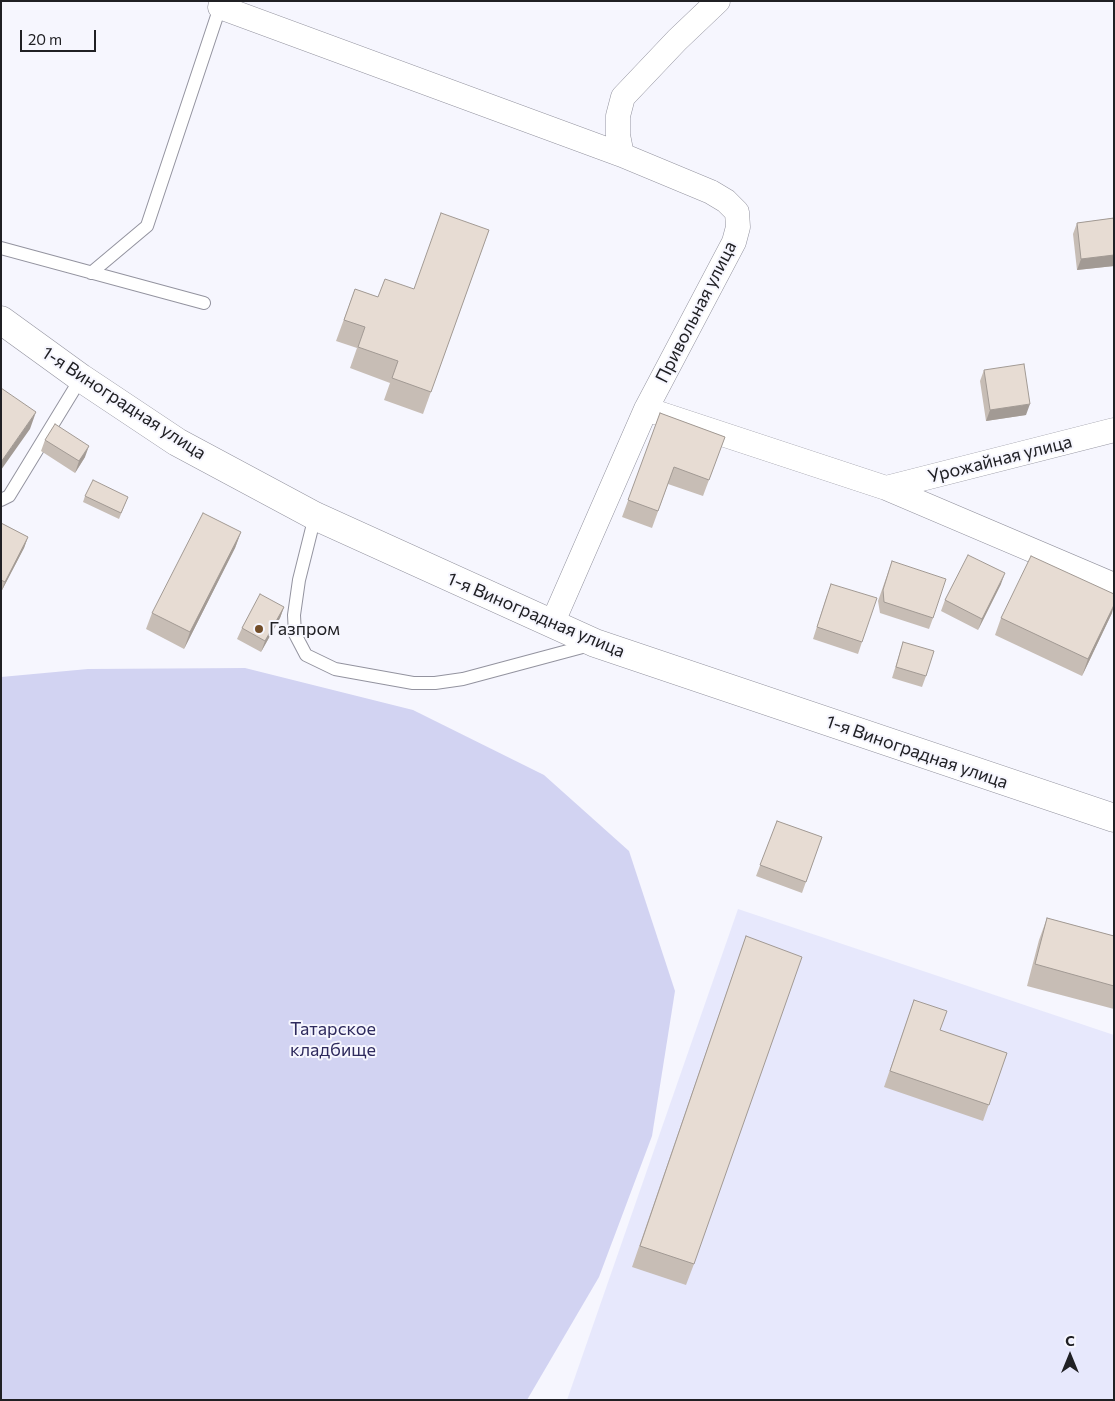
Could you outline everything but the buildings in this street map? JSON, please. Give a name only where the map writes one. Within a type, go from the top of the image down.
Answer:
[{"type":"main road","name":"1-я Виноградная улица","points":[[1,320],[81,378],[177,442],[315,516],[552,624],[595,643],[1114,818]]},
{"type":"street","points":[[622,155],[618,135],[618,116],[623,97],[677,40],[718,1]]},
{"type":"street","points":[[223,4],[622,155]]},
{"type":"street","name":"Привольная улица","points":[[552,624],[646,409],[734,242],[738,227],[737,212],[726,201],[711,192],[622,155]]},
{"type":"street","points":[[646,409],[886,488],[1114,585]]},
{"type":"street","name":"Урожайная улица","points":[[886,488],[1114,430]]},
{"type":"lane","points":[[91,273],[147,226],[223,4]]},
{"type":"lane","points":[[1,248],[204,303]]},
{"type":"lane","points":[[1,500],[9,496],[81,378]]},
{"type":"lane","points":[[315,516],[299,580],[294,615],[294,634],[306,655],[335,669],[413,683],[435,683],[463,679],[595,643]]},
{"type":"shaded area","points":[[738,909],[1114,1035],[1114,1400],[567,1400]]},
{"type":"green space","name":"Татарское кладбище","points":[[245,668],[413,710],[544,775],[629,851],[675,991],[652,1136],[599,1277],[527,1400],[1,1400],[1,677],[88,669]]},
{"type":"place","name":"Газпром","points":[[259,629]]}]
